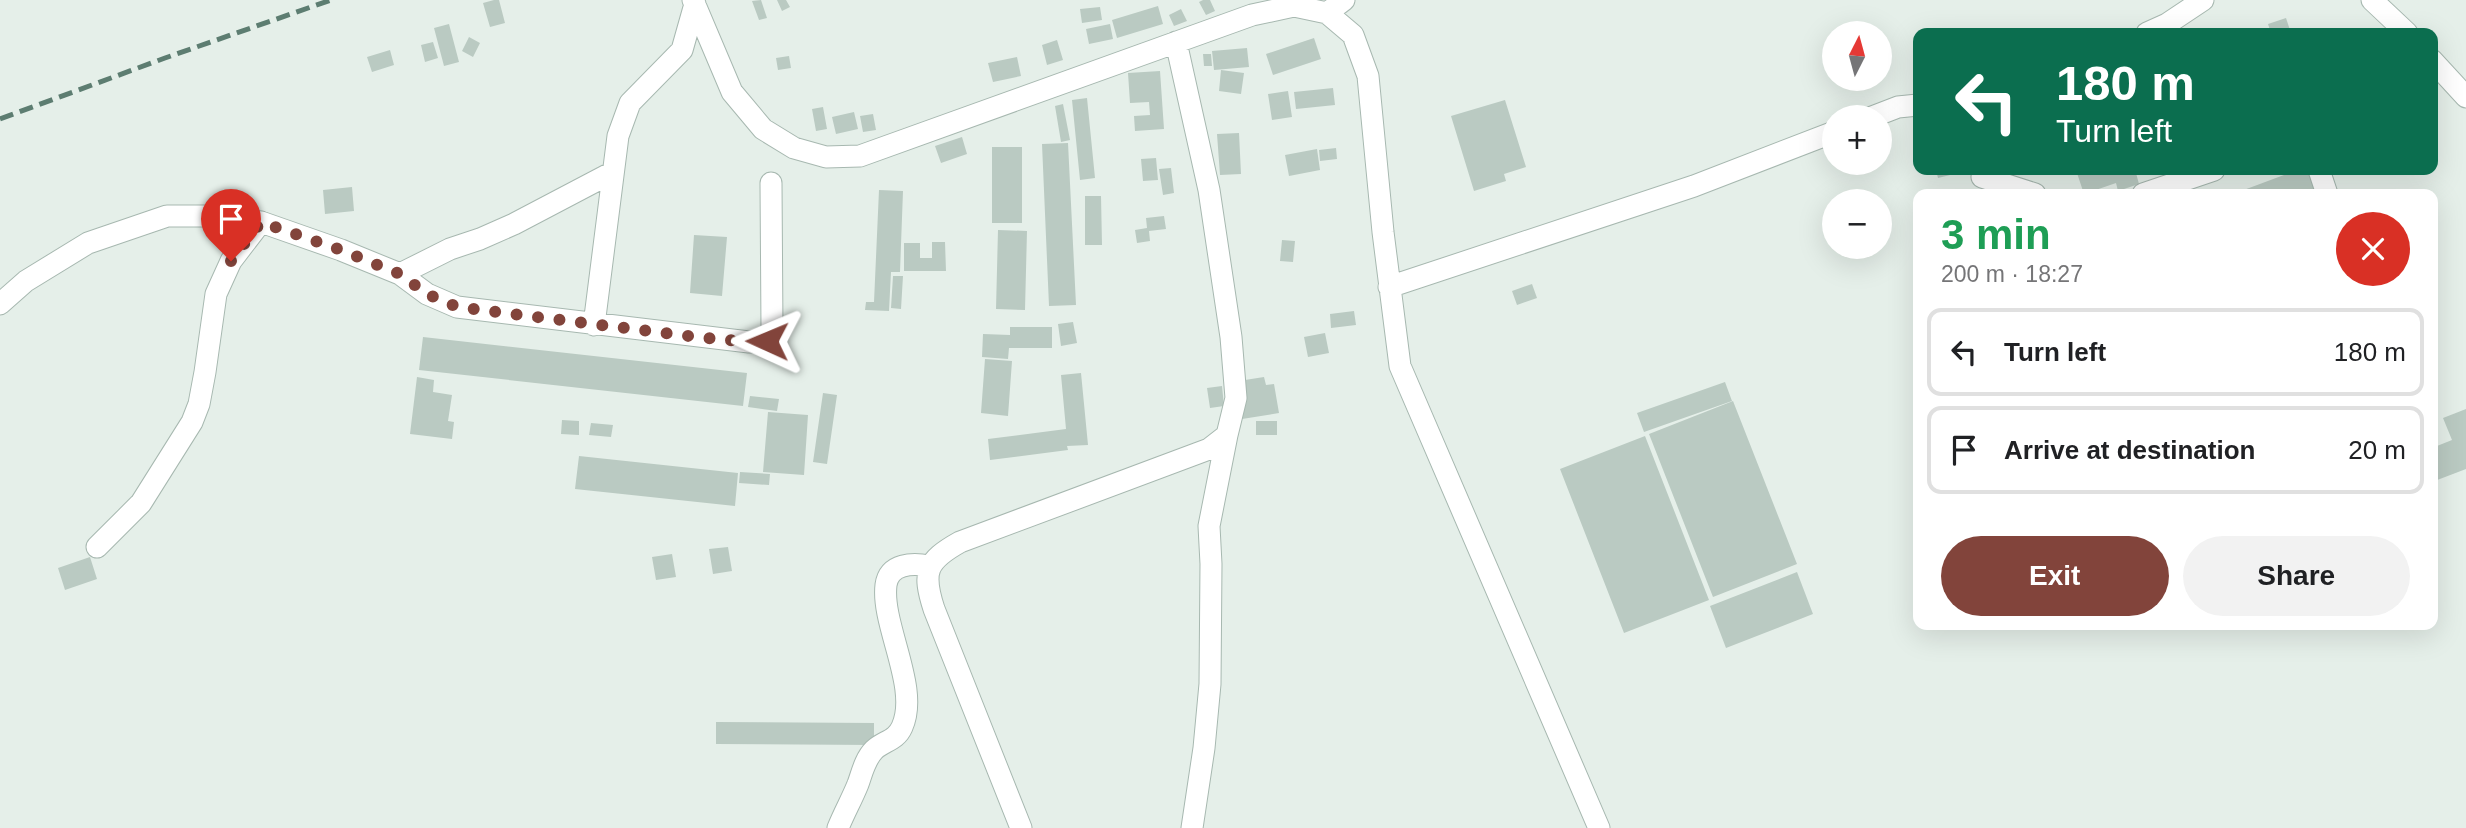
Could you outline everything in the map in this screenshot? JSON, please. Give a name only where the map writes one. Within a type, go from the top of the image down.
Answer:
[{"type":"street","points":[[1327,13],[1344,0]]},
{"type":"street","points":[[2158,28],[2203,0]]},
{"type":"street","points":[[2372,0],[2401,28]]},
{"type":"street","points":[[694,2],[732,92],[763,129],[794,148],[825,157],[860,156],[1252,15],[1294,6],[1327,13],[1353,35],[1368,76],[1389,287],[1400,366],[1599,828]]},
{"type":"street","points":[[594,325],[618,136],[630,103],[681,50],[694,2]]},
{"type":"street","points":[[1176,42],[1209,190],[1231,337],[1236,398],[1209,526],[1210,684],[1192,828]]},
{"type":"street","points":[[2438,67],[2466,97]]},
{"type":"street","points":[[1892,109],[1913,106]]},
{"type":"street","points":[[1389,287],[1694,186],[1822,137]]},
{"type":"street","points":[[400,274],[442,253],[514,224],[613,172]]},
{"type":"street","points":[[1983,180],[2016,189]]},
{"type":"street","points":[[0,304],[26,281],[88,243],[167,216],[206,216],[261,222],[341,250],[400,274],[427,294],[457,307],[748,342],[767,341],[772,329],[771,183]]},
{"type":"street","points":[[2176,189],[2195,186]]},
{"type":"street","points":[[97,547],[141,503],[192,422],[200,404],[216,294],[231,261],[261,222]]},
{"type":"street","points":[[1021,828],[934,609],[926,584],[929,566],[941,552],[960,542],[1209,449],[1227,435]]},
{"type":"street","points":[[838,828],[866,762],[874,750],[893,739],[902,727],[906,709],[905,687],[887,603],[886,583],[892,572],[902,566],[914,563],[929,566]]},
{"type":"building","points":[[499,0],[505,23],[490,27],[483,3]]},
{"type":"building","points":[[761,0],[767,18],[759,20],[752,1]]},
{"type":"building","points":[[777,0],[786,0],[790,7],[782,11]]},
{"type":"building","points":[[1210,0],[1215,11],[1206,15],[1199,2]]},
{"type":"building","points":[[1158,6],[1163,24],[1117,38],[1112,20]]},
{"type":"building","points":[[1100,7],[1102,20],[1082,23],[1080,9]]},
{"type":"building","points":[[1181,9],[1187,21],[1174,26],[1169,15]]},
{"type":"building","points":[[2286,18],[2289,28],[2269,28],[2268,24]]},
{"type":"building","points":[[449,24],[459,62],[444,66],[434,28]]},
{"type":"building","points":[[1110,24],[1113,39],[1089,44],[1086,29]]},
{"type":"building","points":[[469,37],[480,43],[473,57],[462,51]]},
{"type":"building","points":[[1314,38],[1321,59],[1273,75],[1266,54]]},
{"type":"building","points":[[1057,40],[1063,60],[1047,65],[1042,45]]},
{"type":"building","points":[[433,42],[438,58],[425,62],[421,45]]},
{"type":"building","points":[[1247,48],[1249,67],[1214,70],[1212,51]]},
{"type":"building","points":[[390,50],[394,65],[372,72],[367,57]]},
{"type":"building","points":[[1203,54],[1211,54],[1212,66],[1204,66]]},
{"type":"building","points":[[789,56],[791,68],[778,70],[776,58]]},
{"type":"building","points":[[1017,57],[1021,76],[993,82],[988,63]]},
{"type":"building","points":[[1221,70],[1244,73],[1241,94],[1219,91]]},
{"type":"building","points":[[1160,71],[1164,129],[1135,131],[1134,116],[1150,115],[1149,102],[1130,103],[1128,73]]},
{"type":"building","points":[[1333,88],[1335,105],[1296,109],[1294,92]]},
{"type":"building","points":[[1288,91],[1292,117],[1272,120],[1268,94]]},
{"type":"building","points":[[1087,98],[1095,178],[1080,180],[1072,100]]},
{"type":"building","points":[[1505,100],[1526,167],[1504,174],[1506,181],[1474,191],[1451,116]]},
{"type":"building","points":[[1063,104],[1070,140],[1061,142],[1055,106]]},
{"type":"building","points":[[823,107],[827,129],[816,131],[812,109]]},
{"type":"building","points":[[854,112],[858,129],[836,134],[832,117]]},
{"type":"building","points":[[873,114],[876,130],[863,132],[860,116]]},
{"type":"building","points":[[1239,133],[1241,174],[1220,175],[1217,134]]},
{"type":"building","points":[[962,137],[967,154],[941,163],[935,146]]},
{"type":"building","points":[[1068,143],[1076,305],[1049,306],[1042,144]]},
{"type":"building","points":[[992,147],[1022,147],[1022,223],[992,223]]},
{"type":"building","points":[[1336,148],[1337,159],[1320,161],[1319,150]]},
{"type":"building","points":[[1317,149],[1320,170],[1289,176],[1285,155]]},
{"type":"building","points":[[1156,158],[1158,180],[1143,181],[1141,159]]},
{"type":"building","points":[[1171,168],[1174,193],[1163,195],[1159,169]]},
{"type":"building","points":[[2078,175],[2137,175],[2139,184],[2124,189],[2118,189],[2116,183],[2099,189],[2082,189]]},
{"type":"building","points":[[2284,175],[2312,175],[2317,189],[2246,189]]},
{"type":"building","points":[[352,187],[354,211],[325,214],[323,190]]},
{"type":"building","points":[[879,190],[903,191],[900,272],[891,272],[889,311],[865,310],[866,302],[874,302]]},
{"type":"building","points":[[1085,196],[1101,196],[1102,245],[1085,245]]},
{"type":"building","points":[[1164,216],[1166,229],[1149,231],[1150,241],[1137,243],[1135,230],[1147,228],[1146,218]]},
{"type":"building","points":[[998,230],[1027,231],[1025,310],[996,309]]},
{"type":"building","points":[[694,235],[727,237],[722,296],[690,293]]},
{"type":"building","points":[[1282,240],[1295,241],[1293,262],[1280,261]]},
{"type":"building","points":[[932,242],[945,242],[946,271],[904,271],[904,243],[920,243],[920,258],[932,258]]},
{"type":"building","points":[[893,276],[903,276],[901,309],[891,308]]},
{"type":"building","points":[[1532,284],[1537,298],[1517,305],[1512,291]]},
{"type":"building","points":[[1354,311],[1356,325],[1331,328],[1330,314]]},
{"type":"building","points":[[1073,322],[1077,343],[1061,346],[1058,324]]},
{"type":"building","points":[[1010,327],[1052,327],[1052,348],[1009,348],[1008,359],[982,357],[983,334],[1010,335]]},
{"type":"building","points":[[1325,333],[1329,353],[1308,357],[1304,337]]},
{"type":"building","points":[[423,337],[747,373],[743,406],[419,370]]},
{"type":"building","points":[[985,359],[1012,361],[1008,416],[981,413]]},
{"type":"building","points":[[1081,373],[1088,445],[1067,446],[1068,450],[990,460],[988,439],[1066,429],[1061,375]]},
{"type":"building","points":[[417,377],[434,380],[433,392],[452,395],[448,421],[454,422],[452,439],[410,434]]},
{"type":"building","points":[[1264,377],[1266,385],[1274,384],[1279,413],[1242,419],[1237,389],[1246,388],[1245,380]]},
{"type":"building","points":[[1725,382],[1732,401],[1644,432],[1637,413]]},
{"type":"building","points":[[1222,386],[1224,406],[1210,408],[1207,388]]},
{"type":"building","points":[[823,393],[837,395],[827,464],[813,462]]},
{"type":"building","points":[[750,396],[779,399],[777,411],[748,407]]},
{"type":"building","points":[[1733,401],[1797,564],[1713,597],[1649,434]]},
{"type":"building","points":[[2466,409],[2466,469],[2438,480],[2438,446],[2452,440],[2443,418]]},
{"type":"building","points":[[768,412],[808,415],[804,475],[763,472]]},
{"type":"building","points":[[562,420],[579,421],[579,435],[561,434]]},
{"type":"building","points":[[1256,421],[1277,421],[1277,435],[1256,435]]},
{"type":"building","points":[[591,423],[613,425],[611,437],[589,435]]},
{"type":"building","points":[[1645,436],[1709,600],[1624,633],[1560,469]]},
{"type":"building","points":[[579,456],[738,473],[735,506],[575,489]]},
{"type":"building","points":[[740,472],[770,474],[769,485],[739,483]]},
{"type":"building","points":[[728,547],[732,571],[713,574],[709,549]]},
{"type":"building","points":[[672,554],[676,577],[656,580],[652,557]]},
{"type":"building","points":[[90,557],[97,579],[65,590],[58,568]]},
{"type":"building","points":[[1797,572],[1813,614],[1726,648],[1710,606]]},
{"type":"building","points":[[716,722],[874,723],[874,745],[716,744]]},
{"type":"railway","points":[[0,119],[331,0]]},
{"type":"route","points":[[231,261],[261,222],[400,274],[427,294],[457,307],[697,337],[767,341]]}]
